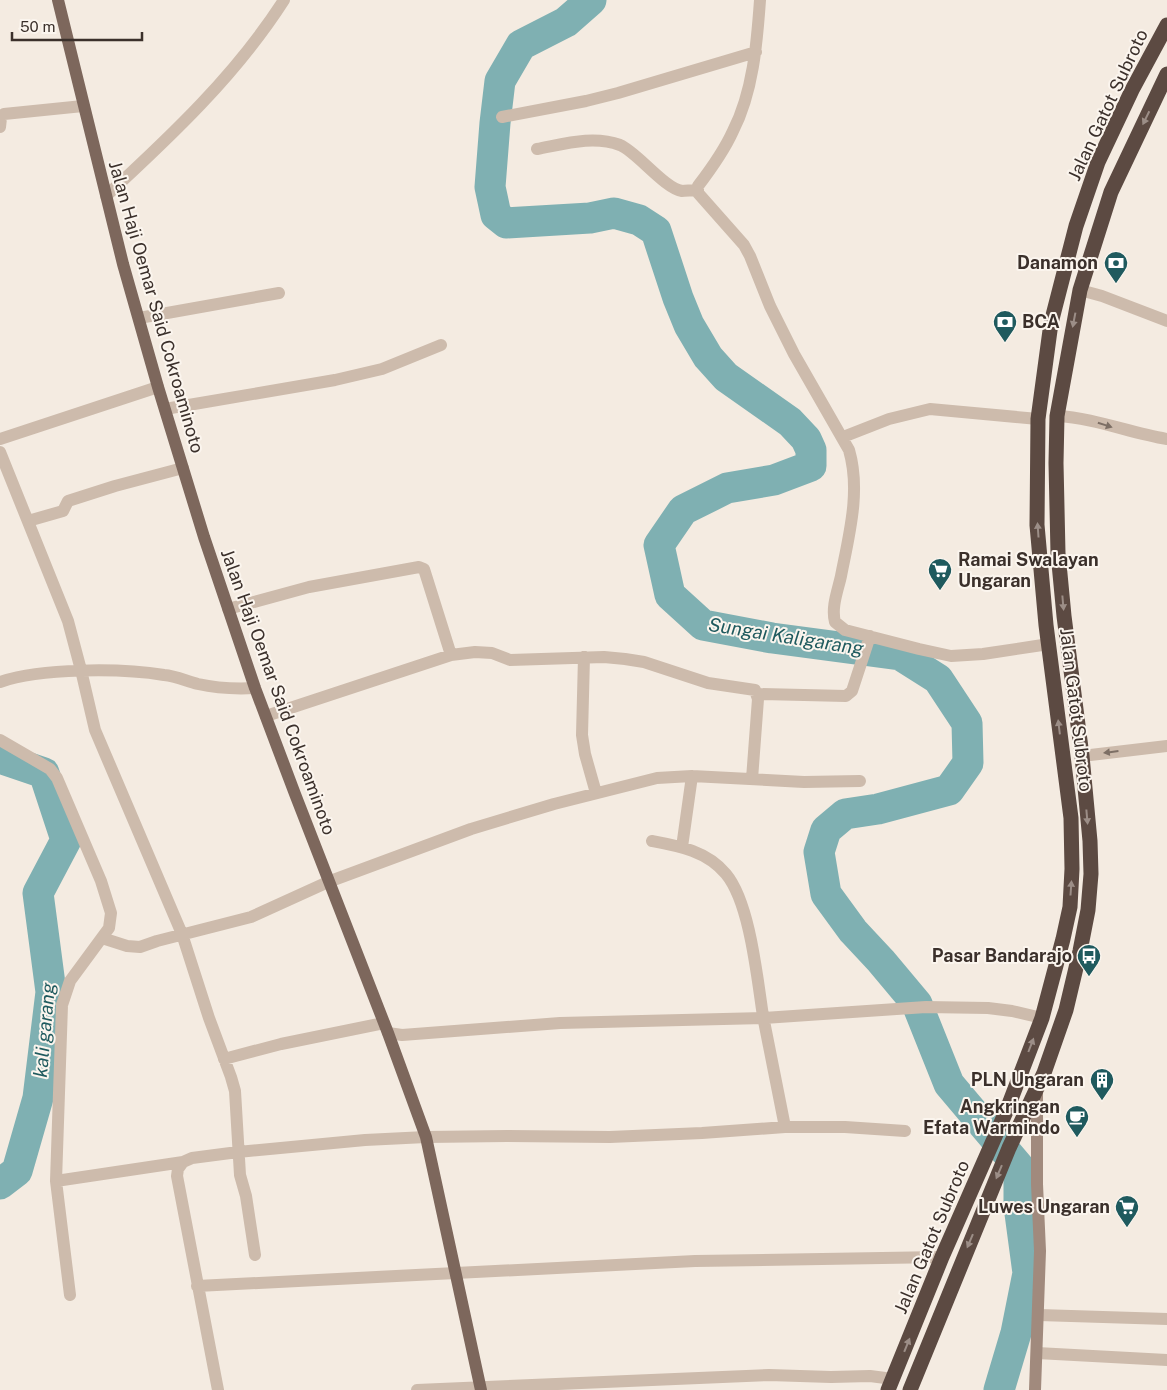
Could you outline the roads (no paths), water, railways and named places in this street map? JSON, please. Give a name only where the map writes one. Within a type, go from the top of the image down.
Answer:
[{"type":"highway","name":"Jalan Gatot Subroto","points":[[890,1384],[942,1257],[1008,1107],[1042,1018],[1070,906],[1072,869],[1071,818],[1049,644],[1037,525],[1038,419],[1051,323],[1082,208],[1102,154],[1132,90],[1167,25]]},
{"type":"highway","name":"Jalan Gatot Subroto","points":[[910,1390],[1009,1148],[1038,1089],[1066,1010],[1080,951],[1088,910],[1090,841],[1058,553],[1057,416],[1080,290],[1111,192],[1167,74]]},
{"type":"main road","name":"Jalan Haji Oemar Said Cokroaminoto","points":[[58,0],[106,196],[158,387],[228,609],[255,688],[426,1137],[481,1388]]},
{"type":"street","points":[[106,196],[212,92],[258,40],[284,0]]},
{"type":"street","points":[[697,190],[734,131],[745,99],[756,52],[760,0]]},
{"type":"street","points":[[502,117],[618,93],[756,52]]},
{"type":"street","points":[[0,127],[1,118],[4,114],[83,106]]},
{"type":"street","points":[[537,149],[576,141],[602,140],[622,146],[680,191],[697,190]]},
{"type":"street","points":[[697,190],[747,250],[770,306],[794,354],[849,450],[852,463],[853,501],[851,525],[834,607],[834,617],[839,626],[845,630],[951,656],[983,654],[1049,644]]},
{"type":"street","points":[[1080,290],[1102,296],[1167,321]]},
{"type":"street","points":[[139,318],[279,293]]},
{"type":"street","points":[[165,409],[335,380],[382,369],[441,345]]},
{"type":"street","points":[[0,439],[158,387]]},
{"type":"street","points":[[843,437],[889,419],[930,409],[1038,419]]},
{"type":"street","points":[[1057,416],[1097,422],[1118,429],[1167,439]]},
{"type":"street","points":[[0,452],[68,621],[82,670],[95,730],[182,934],[196,982],[235,1091],[240,1175],[246,1196],[255,1255]]},
{"type":"street","points":[[28,521],[63,511],[68,501],[183,468]]},
{"type":"street","points":[[228,609],[309,587],[419,567],[424,569],[451,655]]},
{"type":"street","points":[[757,694],[846,696],[852,691],[870,636]]},
{"type":"street","points":[[266,716],[451,655],[475,652],[492,653],[510,660],[604,657],[644,662],[708,683],[728,687],[752,688],[755,690],[758,699],[752,779]]},
{"type":"street","points":[[584,657],[582,735],[585,754],[596,793]]},
{"type":"street","points":[[0,682],[15,677],[82,670],[150,673],[166,675],[198,684],[238,689],[255,688]]},
{"type":"street","points":[[0,740],[50,769],[57,778],[101,881],[111,913],[109,928],[70,981],[62,1005],[56,1181],[70,1295]]},
{"type":"street","points":[[1082,756],[1167,746]]},
{"type":"street","points":[[682,847],[692,776]]},
{"type":"street","points":[[102,938],[127,946],[140,947],[182,934],[251,917],[328,882],[472,829],[596,793],[657,778],[692,776],[804,782],[860,781]]},
{"type":"street","points":[[652,841],[682,847],[701,854],[715,863],[726,874],[734,887],[742,908],[752,946],[785,1127]]},
{"type":"street","points":[[224,1059],[282,1044],[386,1028],[402,1034],[560,1023],[764,1018],[926,1007],[988,1008],[1042,1018]]},
{"type":"street","points":[[1035,1390],[1040,1251],[1037,1184],[1038,1089]]},
{"type":"street","points":[[56,1181],[183,1162],[192,1158],[365,1140],[426,1137],[610,1137],[785,1127],[845,1127],[905,1131]]},
{"type":"street","points":[[183,1162],[178,1169],[177,1176],[218,1390]]},
{"type":"street","points":[[197,1286],[695,1261],[942,1257]]},
{"type":"street","points":[[1039,1315],[1167,1319]]},
{"type":"street","points":[[1036,1353],[1167,1360]]},
{"type":"street","points":[[417,1390],[769,1375],[870,1376],[890,1384]]},
{"type":"waterway","name":"Sungai Kaligarang","points":[[591,0],[566,22],[521,45],[500,81],[490,187],[496,215],[506,223],[590,218],[614,213],[639,220],[656,231],[689,325],[708,357],[726,377],[790,422],[806,439],[811,450],[811,466],[774,480],[727,488],[683,510],[659,545],[670,595],[703,625],[772,638],[900,655],[938,679],[967,723],[968,763],[949,790],[878,809],[845,814],[826,830],[819,852],[826,894],[853,931],[917,1004],[949,1084],[1019,1167],[1019,1206],[1028,1273],[1016,1333],[999,1390]]},
{"type":"waterway","name":"kali garang","points":[[0,758],[44,773],[66,840],[38,893],[51,992],[38,1098],[17,1171],[0,1184]]},
{"type":"place","name":"Danamon","points":[[1116,284]]},
{"type":"place","name":"BCA","points":[[1005,343]]},
{"type":"place","name":"Ramai Swalayan Ungaran","points":[[940,591]]},
{"type":"place","name":"Pasar Bandarajo","points":[[1089,977]]},
{"type":"place","name":"PLN Ungaran","points":[[1102,1101]]},
{"type":"place","name":"Angkringan Efata Warmindo","points":[[1077,1138]]},
{"type":"place","name":"Luwes Ungaran","points":[[1127,1228]]}]
